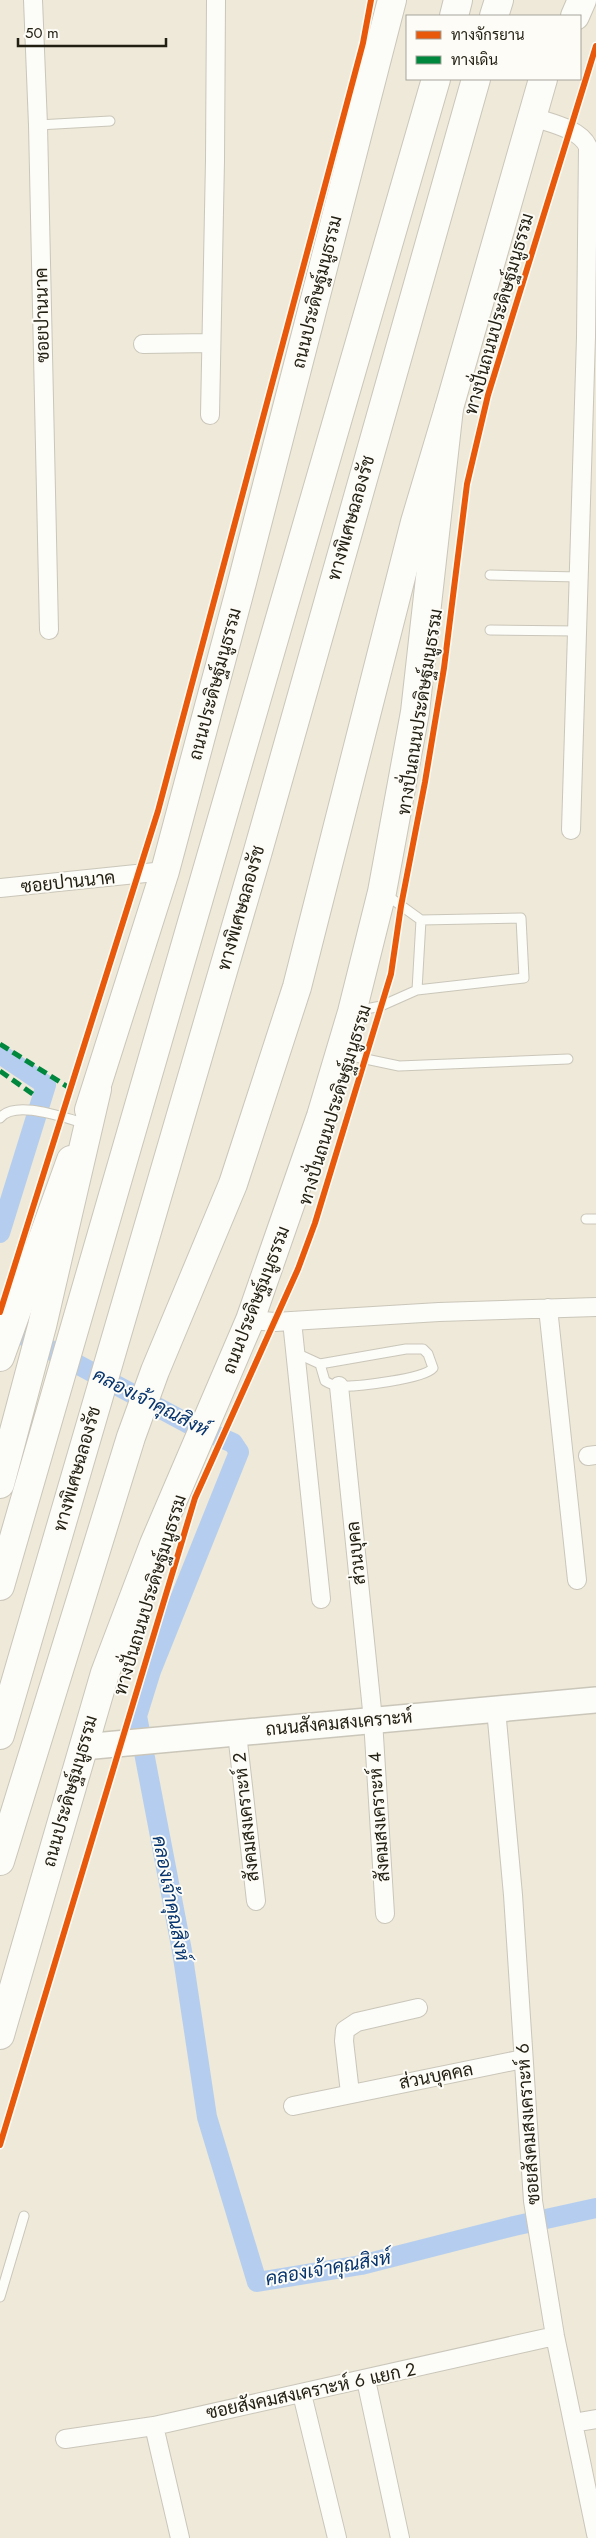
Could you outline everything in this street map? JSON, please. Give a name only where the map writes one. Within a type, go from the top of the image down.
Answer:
[{"type":"main road","points":[[454,15],[458,0]]},
{"type":"main road","points":[[494,15],[499,0]]},
{"type":"main road","points":[[559,15],[563,0]]},
{"type":"main road","points":[[575,15],[582,0]]},
{"type":"main road","name":"ถนนประดิษฐ์มนูธรรม","points":[[3,1349],[97,1089],[165,871],[244,574],[389,7]]},
{"type":"main road","points":[[0,1586],[436,80]]},
{"type":"main road","name":"ทางพิเศษฉลองรัช","points":[[0,1736],[258,851],[476,80]]},
{"type":"main road","name":"ถนนประดิษฐ์มนูธรรม","points":[[0,2035],[83,1747],[127,1611],[250,1320],[290,1210],[352,1012],[382,892],[415,712],[449,408],[540,93]]},
{"type":"main road","points":[[0,1861],[131,1437],[155,1371],[233,1184],[297,987],[415,522],[449,408]]},
{"type":"main road","points":[[0,1484],[42,1326],[97,1089]]},
{"type":"main road","name":"ถนนสังคมสงเคราะห์","points":[[83,1747],[596,1700]]},
{"type":"street","name":"ซอยปานนาค","points":[[33,0],[38,125],[49,630]]},
{"type":"street","points":[[210,415],[216,160],[216,0]]},
{"type":"street","points":[[540,93],[577,134],[585,140],[588,147],[586,336],[571,830]]},
{"type":"street","points":[[143,344],[211,344]]},
{"type":"street","name":"ซอยปานนาค","points":[[0,888],[165,871]]},
{"type":"street","points":[[250,1320],[292,1321],[596,1307]]},
{"type":"street","points":[[548,1308],[576,1580]]},
{"type":"street","points":[[292,1321],[321,1599]]},
{"type":"street","name":"ส่วนบุคล","points":[[339,1386],[373,1720]]},
{"type":"street","name":"ซอยสังคมสงเคราะห์ 6","points":[[496,1709],[513,1894],[522,2059],[537,2239],[596,2534]]},
{"type":"street","name":"สังคมสงเคราะห์ 4","points":[[373,1720],[386,1914]]},
{"type":"street","name":"สังคมสงเคราะห์ 2","points":[[237,1732],[256,1901]]},
{"type":"street","points":[[350,2093],[344,2041],[346,2030],[357,2022],[418,2008]]},
{"type":"street","name":"ส่วนบุคคล","points":[[293,2106],[522,2059]]},
{"type":"street","name":"ซอยสังคมสงเคราะห์ 6 แยก 2","points":[[65,2439],[154,2426],[366,2380],[555,2336]]},
{"type":"street","points":[[366,2380],[400,2538]]},
{"type":"street","points":[[302,2394],[337,2538]]},
{"type":"street","points":[[573,2423],[596,2419]]},
{"type":"street","points":[[154,2426],[180,2538]]},
{"type":"lane","points":[[38,125],[110,121]]},
{"type":"lane","points":[[490,575],[579,578]]},
{"type":"lane","points":[[490,630],[577,631]]},
{"type":"lane","points":[[352,1012],[381,1006],[417,990],[524,978],[521,918],[421,920],[382,892]]},
{"type":"lane","points":[[417,990],[421,920]]},
{"type":"lane","points":[[339,1053],[398,1066],[568,1059]]},
{"type":"lane","points":[[0,1118],[6,1112],[22,1110],[84,1123]]},
{"type":"lane","points":[[586,1219],[596,1219]]},
{"type":"lane","points":[[296,1353],[320,1364],[406,1349],[422,1349],[432,1361],[433,1368],[429,1373],[416,1377],[339,1386],[325,1382],[320,1364]]},
{"type":"lane","points":[[0,2297],[24,2216]]},
{"type":"waterway","name":"คลองเจ้าคุณสิงห์","points":[[0,1054],[46,1085],[0,1233]]},
{"type":"waterway","name":"คลองเจ้าคุณสิงห์","points":[[0,1323],[187,1423],[233,1443],[239,1452],[151,1671],[137,1716],[182,1951],[207,2117],[257,2282],[361,2265],[514,2226],[596,2208]]},
{"type":"marked path","points":[[0,1044],[71,1089]]},
{"type":"marked path","points":[[0,1071],[34,1095]]},
{"type":"cycle path","points":[[0,1312],[158,811],[363,43],[371,0]]},
{"type":"cycle path","name":"ทางปั่นถนนประดิษฐ์มนูธรรม","points":[[0,2145],[195,1498],[298,1269],[315,1223],[391,974],[401,906],[425,782],[444,668],[467,484],[488,395],[596,46]]}]
